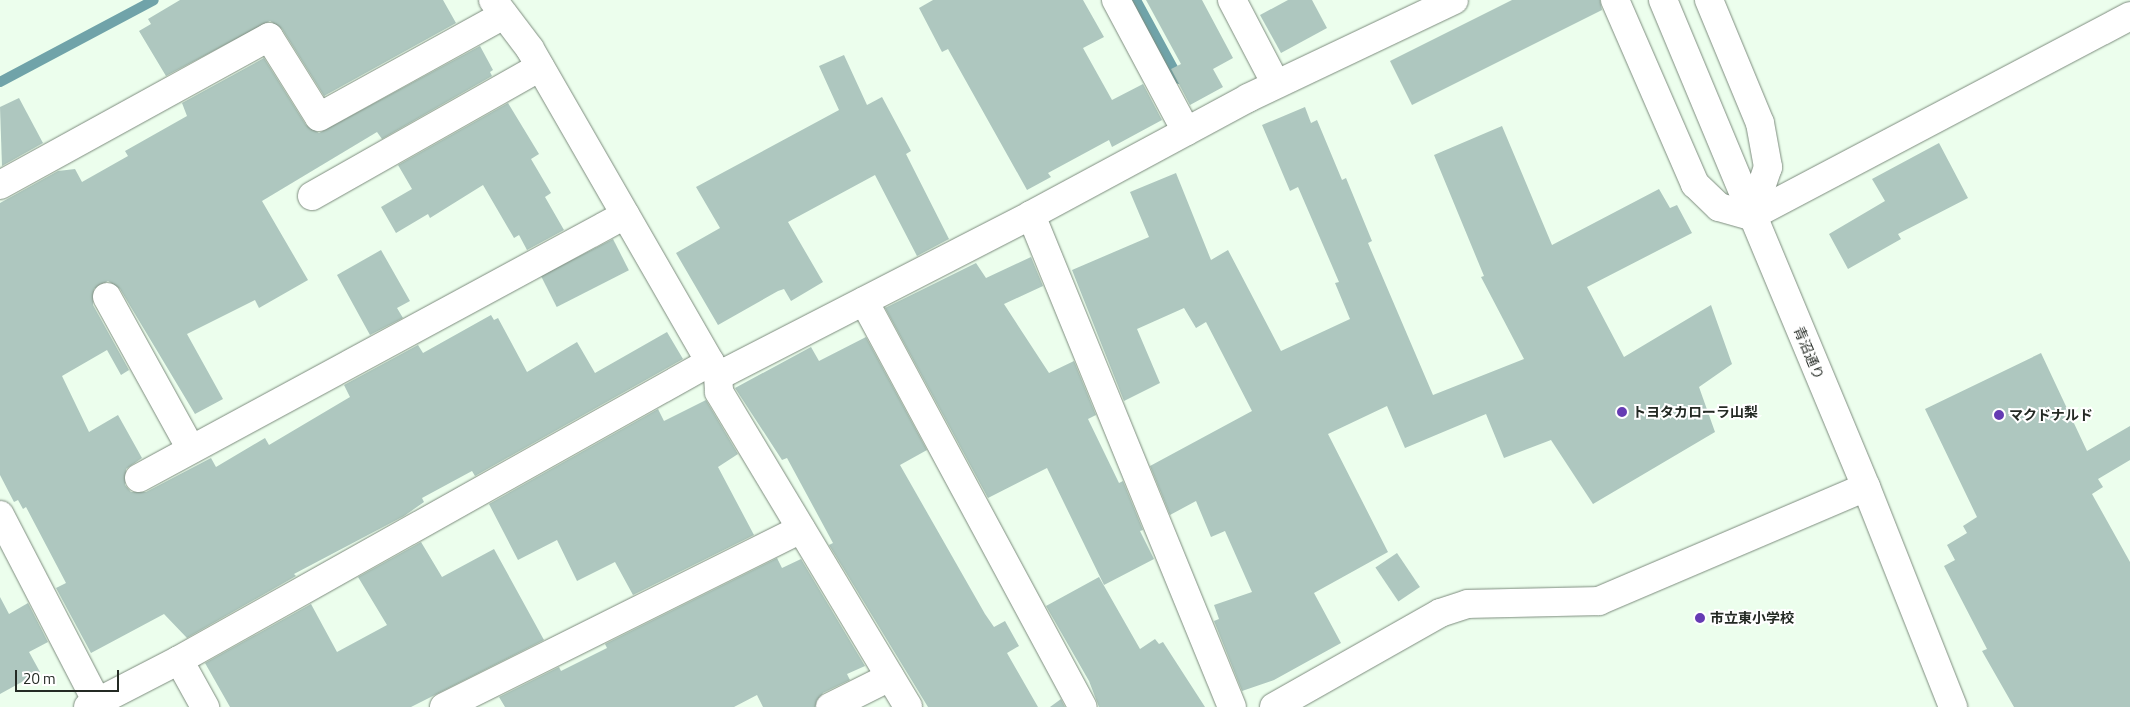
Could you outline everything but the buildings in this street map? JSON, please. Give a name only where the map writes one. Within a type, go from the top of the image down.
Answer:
[{"type":"street","points":[[1116,0],[1186,131]]},
{"type":"street","points":[[1232,0],[1276,84]]},
{"type":"street","points":[[0,515],[93,704],[179,660],[714,369],[864,301],[1031,215],[1276,84],[1454,0]]},
{"type":"street","points":[[1615,0],[1696,184],[1719,207],[1751,216],[2128,23]]},
{"type":"street","name":"青沼通り","points":[[1662,0],[1866,487],[1953,707]]},
{"type":"street","points":[[1709,0],[1760,123],[1768,167],[1751,216]]},
{"type":"street","points":[[0,185],[269,37],[319,117],[498,7],[540,67],[714,369],[719,392],[908,707]]},
{"type":"street","points":[[312,196],[540,67]]},
{"type":"street","points":[[139,478],[625,215]]},
{"type":"street","points":[[1031,215],[1232,707]]},
{"type":"street","points":[[107,297],[191,449]]},
{"type":"street","points":[[864,301],[1083,707]]},
{"type":"street","points":[[1274,707],[1440,613],[1468,604],[1599,601],[1866,487]]},
{"type":"street","points":[[444,707],[801,528]]},
{"type":"street","points":[[179,660],[205,707]]},
{"type":"street","points":[[830,707],[890,677]]},
{"type":"waterway","points":[[0,82],[154,0]]},
{"type":"waterway","points":[[1136,0],[1179,79]]},
{"type":"place","name":"トヨタカローラ山梨","points":[[1622,412]]},
{"type":"place","name":"マクドナルド","points":[[1999,415]]},
{"type":"place","name":"市立東小学校","points":[[1700,618]]}]
